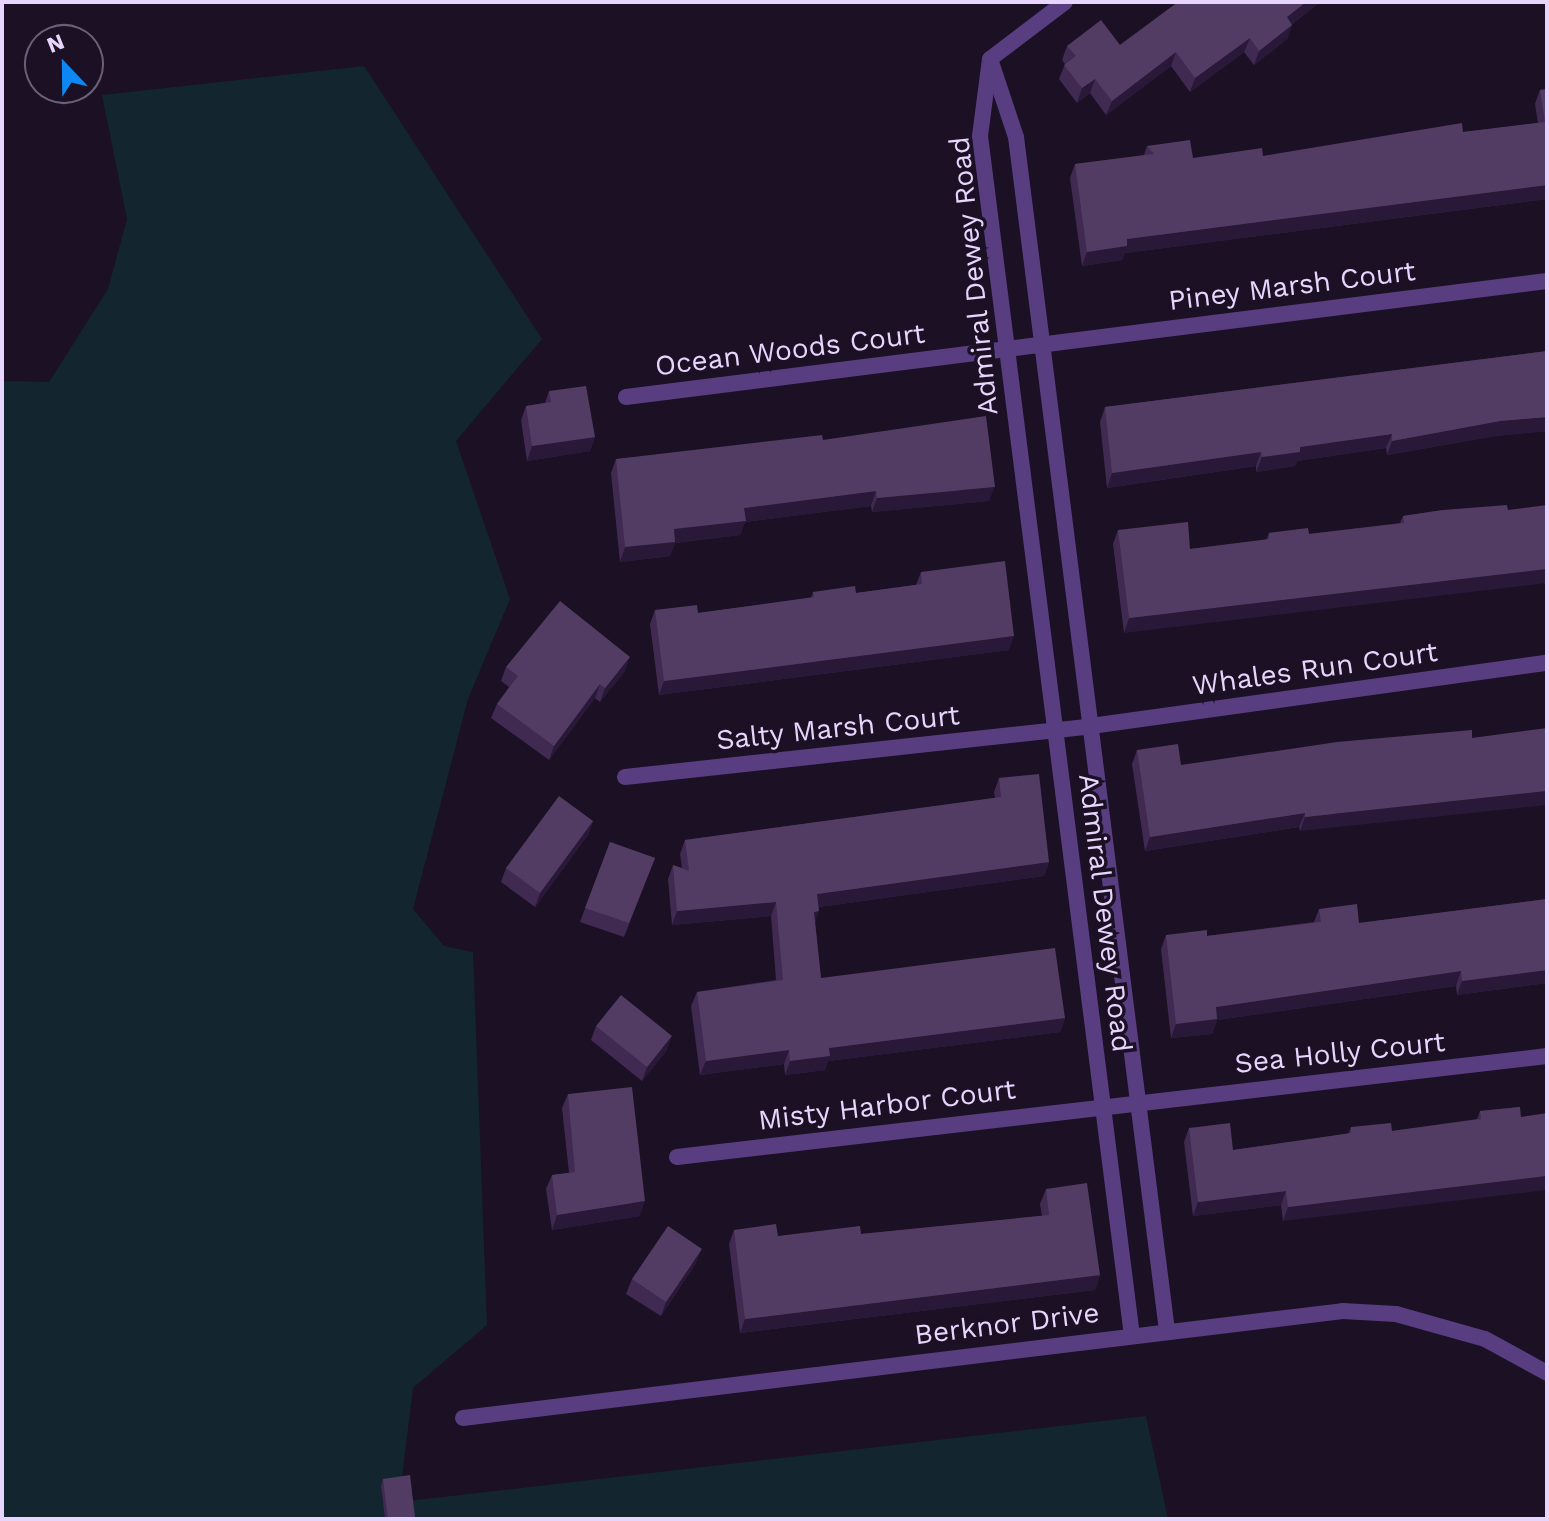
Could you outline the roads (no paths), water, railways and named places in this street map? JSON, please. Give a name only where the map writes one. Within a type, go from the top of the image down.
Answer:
[{"type":"street","points":[[990,59],[1065,2]]},
{"type":"street","name":"Admiral Dewey Road","points":[[990,59],[1016,137],[1167,1331]]},
{"type":"street","name":"Admiral Dewey Road","points":[[990,59],[980,136],[1132,1335]]},
{"type":"street","name":"Piney Marsh Court","points":[[1007,348],[1547,281]]},
{"type":"street","name":"Ocean Woods Court","points":[[626,397],[1007,348]]},
{"type":"street","name":"Whales Run Court","points":[[1056,730],[1547,663]]},
{"type":"street","name":"Salty Marsh Court","points":[[625,777],[1056,730]]},
{"type":"street","name":"Sea Holly Court","points":[[1103,1105],[1547,1056]]},
{"type":"street","name":"Misty Harbor Court","points":[[677,1157],[1103,1105]]},
{"type":"street","name":"Berknor Drive","points":[[463,1418],[1282,1315],[1396,1314],[1485,1339],[1547,1373]]}]
